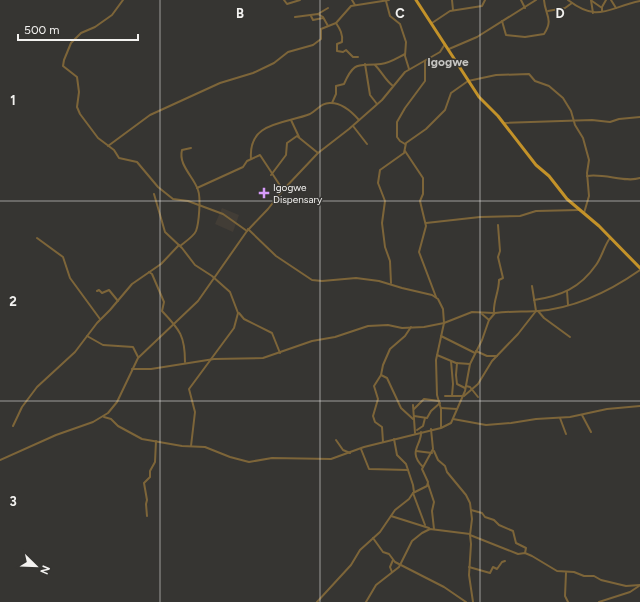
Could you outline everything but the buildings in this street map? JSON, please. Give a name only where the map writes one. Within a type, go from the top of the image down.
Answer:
[{"type":"main road","points":[[416,0],[479,97],[503,122],[536,165],[549,176],[567,199],[584,213],[640,269]]},
{"type":"street","points":[[123,0],[112,15],[95,27],[81,33],[71,43],[63,64],[64,68],[77,76],[79,92],[77,107],[80,114],[98,138],[121,159],[137,162],[158,187],[173,199],[188,201],[227,216],[247,230],[276,256],[312,280],[322,281],[356,278],[391,284],[436,298]]},
{"type":"street","points":[[284,0],[287,4],[300,0]]},
{"type":"street","points":[[352,0],[356,5]]},
{"type":"street","points":[[108,146],[152,114],[220,83],[264,68],[285,56],[290,51],[314,44],[321,39],[321,29],[336,23],[350,7],[389,0]]},
{"type":"street","points":[[452,0],[453,10]]},
{"type":"street","points":[[432,24],[453,10],[482,6],[485,0]]},
{"type":"street","points":[[521,0],[524,8]]},
{"type":"street","points":[[448,50],[477,36],[536,0]]},
{"type":"street","points":[[502,21],[506,35],[525,36],[544,34],[549,23],[544,0]]},
{"type":"street","points":[[568,0],[581,10],[593,13],[639,1]]},
{"type":"street","points":[[591,0],[593,13]]},
{"type":"street","points":[[591,0],[602,8]]},
{"type":"street","points":[[602,11],[606,0]]},
{"type":"street","points":[[611,0],[616,8]]},
{"type":"street","points":[[386,1],[390,16],[400,24],[406,42],[405,54],[409,69]]},
{"type":"street","points":[[547,10],[565,8],[572,3]]},
{"type":"street","points":[[295,17],[311,16],[328,8]]},
{"type":"street","points":[[318,14],[323,18],[328,26]]},
{"type":"street","points":[[311,16],[313,20],[323,18]]},
{"type":"street","points":[[336,23],[342,38],[342,42],[337,44],[338,51],[343,52],[346,50],[353,57],[358,57]]},
{"type":"street","points":[[0,460],[50,437],[104,417],[117,402],[138,357],[198,301],[247,230],[272,205],[283,190],[318,153],[353,126],[377,104],[409,69],[440,52],[445,44]]},
{"type":"street","points":[[332,103],[336,94],[336,86],[344,84],[348,74],[354,67],[365,64],[393,61],[405,54]]},
{"type":"street","points":[[405,144],[397,137],[397,122],[404,108],[425,81],[425,61]]},
{"type":"street","points":[[365,64],[370,95],[377,104]]},
{"type":"street","points":[[374,64],[382,72],[385,81],[393,86]]},
{"type":"street","points":[[405,144],[432,124],[445,110],[452,93],[468,81],[496,75],[530,75],[534,80],[547,85],[560,94],[571,111],[574,121],[583,138],[588,156],[587,176],[589,196],[584,213]]},
{"type":"street","points":[[251,158],[252,148],[262,130],[268,126],[316,111],[324,104],[332,103],[348,110],[359,120]]},
{"type":"street","points":[[503,122],[610,122],[620,119],[640,117]]},
{"type":"street","points":[[291,120],[299,137],[304,143],[318,153]]},
{"type":"street","points":[[353,126],[367,144]]},
{"type":"street","points":[[271,175],[286,156],[287,143],[299,137]]},
{"type":"street","points":[[405,144],[405,150],[423,178],[423,194],[420,200],[426,228],[421,240],[419,252],[436,298],[443,309],[444,323],[437,355],[436,390],[441,408],[441,428]]},
{"type":"street","points":[[13,426],[22,408],[36,387],[75,352],[100,319],[132,284],[160,264],[196,230],[200,206],[197,188],[189,176],[181,156],[182,150],[191,148]]},
{"type":"street","points":[[391,284],[390,261],[382,229],[385,201],[378,182],[380,169],[403,154],[405,150]]},
{"type":"street","points":[[197,188],[243,167],[251,158],[260,155],[271,175],[283,190]]},
{"type":"street","points":[[587,176],[598,175],[632,180],[640,178]]},
{"type":"street","points":[[154,194],[164,232],[180,246],[195,265],[212,276],[231,293],[238,313],[244,319],[272,333],[280,353]]},
{"type":"street","points":[[425,223],[480,217],[520,216],[536,211],[580,210]]},
{"type":"street","points":[[104,417],[111,419],[118,426],[138,437],[156,441],[205,447],[230,457],[249,462],[272,458],[331,459],[383,442],[431,429],[441,428],[449,424],[453,419],[466,387],[470,364],[489,320],[495,313],[496,294],[500,288],[499,281],[503,278],[498,258],[500,251],[498,225]]},
{"type":"street","points":[[37,238],[63,257],[70,278],[100,319]]},
{"type":"street","points":[[534,300],[567,291],[581,284],[596,266],[610,238]]},
{"type":"street","points":[[132,369],[151,369],[214,359],[259,358],[280,353],[312,341],[335,337],[368,326],[381,325],[402,328],[428,327],[444,323],[472,312],[481,314],[537,311],[568,305],[593,298],[640,269]]},
{"type":"street","points":[[149,272],[152,274],[164,302],[162,310],[184,342],[185,363]]},
{"type":"street","points":[[532,286],[537,311],[570,337]]},
{"type":"street","points":[[96,290],[99,290],[102,293],[109,290],[118,301]]},
{"type":"street","points":[[567,291],[568,305]]},
{"type":"street","points":[[445,396],[463,396],[478,384],[497,356],[537,311]]},
{"type":"street","points":[[191,446],[195,412],[189,389],[214,359],[236,325],[238,313]]},
{"type":"street","points":[[481,314],[489,320]]},
{"type":"street","points":[[383,442],[382,427],[375,422],[373,418],[378,399],[374,386],[381,375],[383,365],[390,349],[405,336],[411,327]]},
{"type":"street","points":[[87,336],[103,344],[133,347],[138,357]]},
{"type":"street","points":[[441,336],[487,356],[497,356]]},
{"type":"street","points":[[437,355],[457,363],[470,364]]},
{"type":"street","points":[[451,361],[453,384],[452,396]]},
{"type":"street","points":[[457,363],[457,384],[472,389],[478,397]]},
{"type":"street","points":[[381,375],[387,378],[400,408],[414,417],[428,418],[431,411],[439,402]]},
{"type":"street","points":[[414,410],[424,399],[439,402]]},
{"type":"street","points":[[413,405],[414,424],[416,429],[420,432]]},
{"type":"street","points":[[453,419],[486,425],[560,418],[582,415],[612,408],[640,406]]},
{"type":"street","points":[[441,408],[457,409]]},
{"type":"street","points":[[582,415],[591,432]]},
{"type":"street","points":[[416,429],[423,426],[425,418]]},
{"type":"street","points":[[560,418],[566,434]]},
{"type":"street","points":[[414,424],[419,424]]},
{"type":"street","points":[[415,433],[416,429]]},
{"type":"street","points":[[431,429],[433,449],[436,458],[445,466],[447,472],[467,497],[472,510],[469,568],[473,602]]},
{"type":"street","points":[[420,432],[416,458],[422,467],[434,502],[432,510],[434,530]]},
{"type":"street","points":[[394,439],[397,455],[403,460],[408,470],[413,485],[413,493],[426,526]]},
{"type":"street","points":[[336,440],[343,450],[351,453]]},
{"type":"street","points":[[147,516],[147,500],[144,483],[150,477],[150,470],[155,462],[156,441]]},
{"type":"street","points":[[361,449],[369,469],[408,470]]},
{"type":"street","points":[[422,467],[432,453],[433,449]]},
{"type":"street","points":[[416,451],[432,453]]},
{"type":"street","points":[[317,602],[351,565],[360,550],[380,532],[391,516],[413,493],[424,489],[428,484]]},
{"type":"street","points":[[472,510],[482,513],[485,518],[494,520],[499,526],[513,531],[516,543],[526,548],[525,553]]},
{"type":"street","points":[[391,516],[426,526],[434,530],[470,534],[518,554],[525,553],[542,561],[554,570],[566,573],[572,572],[583,576],[594,576],[601,580],[626,586],[640,585]]},
{"type":"street","points":[[366,602],[376,585],[401,564],[412,541],[430,529]]},
{"type":"street","points":[[373,538],[380,550],[389,554],[393,560],[446,588],[466,602]]},
{"type":"street","points":[[392,572],[390,567],[393,560]]},
{"type":"street","points":[[397,562],[402,560]]},
{"type":"street","points":[[469,568],[490,573],[493,567],[497,569],[502,562],[505,561]]},
{"type":"street","points":[[566,573],[565,596],[568,602]]},
{"type":"street","points":[[598,602],[630,592],[640,585]]},
{"type":"shaded area","points":[[222,208],[239,215],[233,232],[215,224]]},
{"type":"place","name":"Igogwe Dispensary","points":[[264,193]]},
{"type":"district","name":"Igogwe","points":[[448,62]]}]
